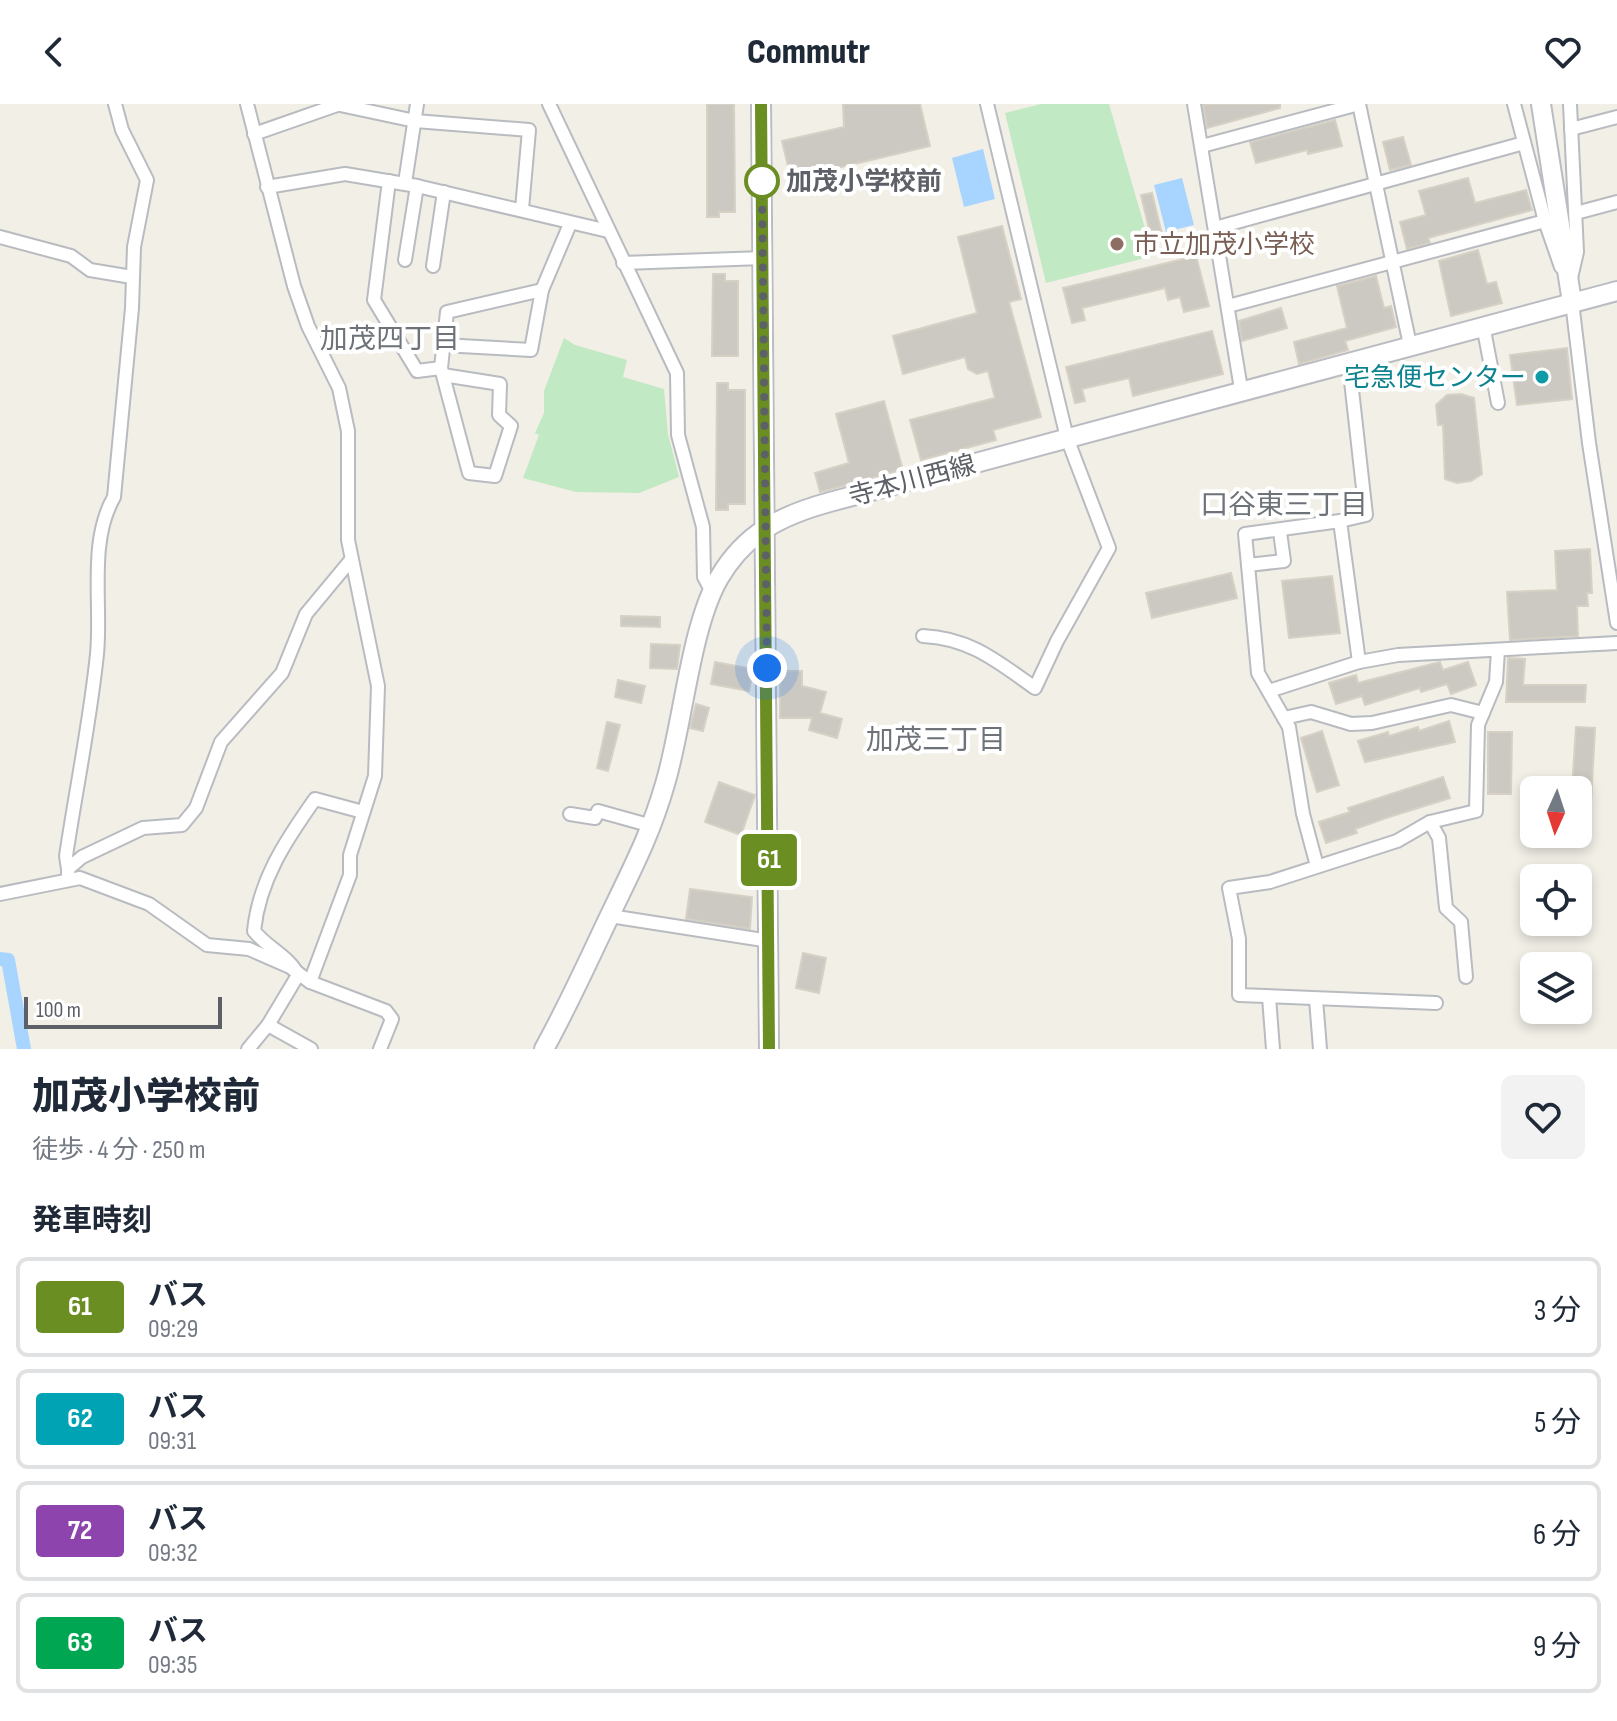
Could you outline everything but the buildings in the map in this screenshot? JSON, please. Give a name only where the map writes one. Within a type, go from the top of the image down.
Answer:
[{"type":"main road","points":[[761,104],[769,1049]]},
{"type":"main road","points":[[1541,104],[1570,293]]},
{"type":"main road","name":"寺本川西線","points":[[544,1049],[567,1010],[636,867],[652,826],[712,592],[738,551],[764,528],[791,513],[1241,389],[1349,363],[1483,325],[1570,293],[1617,291]]},
{"type":"street","points":[[68,873],[68,842],[93,696],[100,625],[98,607],[103,516],[114,497],[116,482],[132,277],[147,180],[122,130],[115,104]]},
{"type":"street","points":[[247,104],[294,286],[342,403],[348,431],[350,561],[378,686],[375,776],[350,855],[350,875],[310,982]]},
{"type":"street","points":[[254,134],[340,104],[415,121],[529,130],[522,209]]},
{"type":"street","points":[[405,260],[417,104]]},
{"type":"street","points":[[549,104],[677,373],[678,435],[703,527],[704,577],[712,592]]},
{"type":"street","points":[[923,636],[955,639],[979,648],[1035,688],[1050,653],[1109,548],[1067,438],[987,104]]},
{"type":"street","points":[[1194,104],[1241,389]]},
{"type":"street","points":[[1202,146],[1359,104],[1410,345]]},
{"type":"street","points":[[1514,104],[1545,221],[1570,293],[1617,623]]},
{"type":"street","points":[[1570,104],[1577,252],[1570,293]]},
{"type":"street","points":[[1571,129],[1617,117]]},
{"type":"street","points":[[1215,228],[1524,143]]},
{"type":"street","points":[[267,187],[345,174],[411,184],[608,231]]},
{"type":"street","points":[[389,181],[374,300],[417,371],[442,371],[500,384],[499,415],[511,426],[495,476],[469,473],[442,371],[447,312],[542,290]]},
{"type":"street","points":[[433,266],[444,192]]},
{"type":"street","points":[[1576,213],[1617,202]]},
{"type":"street","points":[[1228,306],[1545,221]]},
{"type":"street","points":[[443,345],[531,350],[542,290],[570,224]]},
{"type":"street","points":[[0,237],[71,256],[90,270],[132,277]]},
{"type":"street","points":[[623,263],[763,258]]},
{"type":"street","points":[[1483,325],[1498,403]]},
{"type":"street","points":[[1317,866],[1303,814],[1289,727],[1258,673],[1245,534],[1280,532],[1366,515],[1349,363]]},
{"type":"street","points":[[1340,521],[1359,662]]},
{"type":"street","points":[[1248,565],[1284,561],[1280,532]]},
{"type":"street","points":[[0,894],[68,873],[82,857],[143,828],[182,825],[196,808],[221,742],[282,673],[306,614],[350,561]]},
{"type":"street","points":[[1269,691],[1359,662],[1398,655],[1617,643]]},
{"type":"street","points":[[1436,1003],[1391,998],[1316,999],[1239,995],[1239,939],[1229,888],[1270,882],[1397,841],[1430,822],[1476,811],[1478,725],[1496,682],[1498,650]]},
{"type":"street","points":[[1284,718],[1311,712],[1351,724],[1372,723],[1451,705],[1483,713]]},
{"type":"street","points":[[298,975],[293,965],[262,942],[254,931],[257,901],[287,839],[315,799],[363,812]]},
{"type":"street","points":[[570,814],[595,818],[598,811],[652,826]]},
{"type":"street","points":[[1430,822],[1439,838],[1446,908],[1461,922],[1466,977]]},
{"type":"street","points":[[68,873],[149,904],[207,945],[249,949],[310,982],[386,1011],[392,1019],[380,1049]]},
{"type":"street","points":[[610,916],[770,941]]},
{"type":"street","points":[[248,1049],[268,1025],[298,975]]},
{"type":"street","points":[[1269,997],[1273,1049]]},
{"type":"street","points":[[1316,999],[1320,1049]]},
{"type":"street","points":[[268,1025],[311,1049]]},
{"type":"green space","points":[[1041,104],[1109,104],[1153,256],[1046,283],[1005,113]]},
{"type":"green space","points":[[564,338],[575,345],[627,360],[623,377],[664,389],[668,434],[679,477],[639,493],[576,492],[523,478],[539,435],[535,433],[544,413],[544,391]]},
{"type":"water","points":[[983,149],[995,199],[964,207],[952,158]]},
{"type":"water","points":[[1182,178],[1194,225],[1166,232],[1154,185]]},
{"type":"waterway","points":[[0,959],[8,960],[24,1049]]},
{"type":"bus line","name":"61","points":[[761,104],[769,1049]]},
{"type":"place","name":"加茂小学校前","points":[[762,181]]},
{"type":"place","name":"市立加茂小学校","points":[[1117,244]]},
{"type":"place","name":"宅急便センター","points":[[1542,377]]},
{"type":"district","name":"加茂四丁目","points":[[390,338]]},
{"type":"district","name":"口谷東三丁目","points":[[1284,504]]},
{"type":"district","name":"加茂三丁目","points":[[936,739]]},
{"type":"route","points":[[762,181],[767,668]]}]
